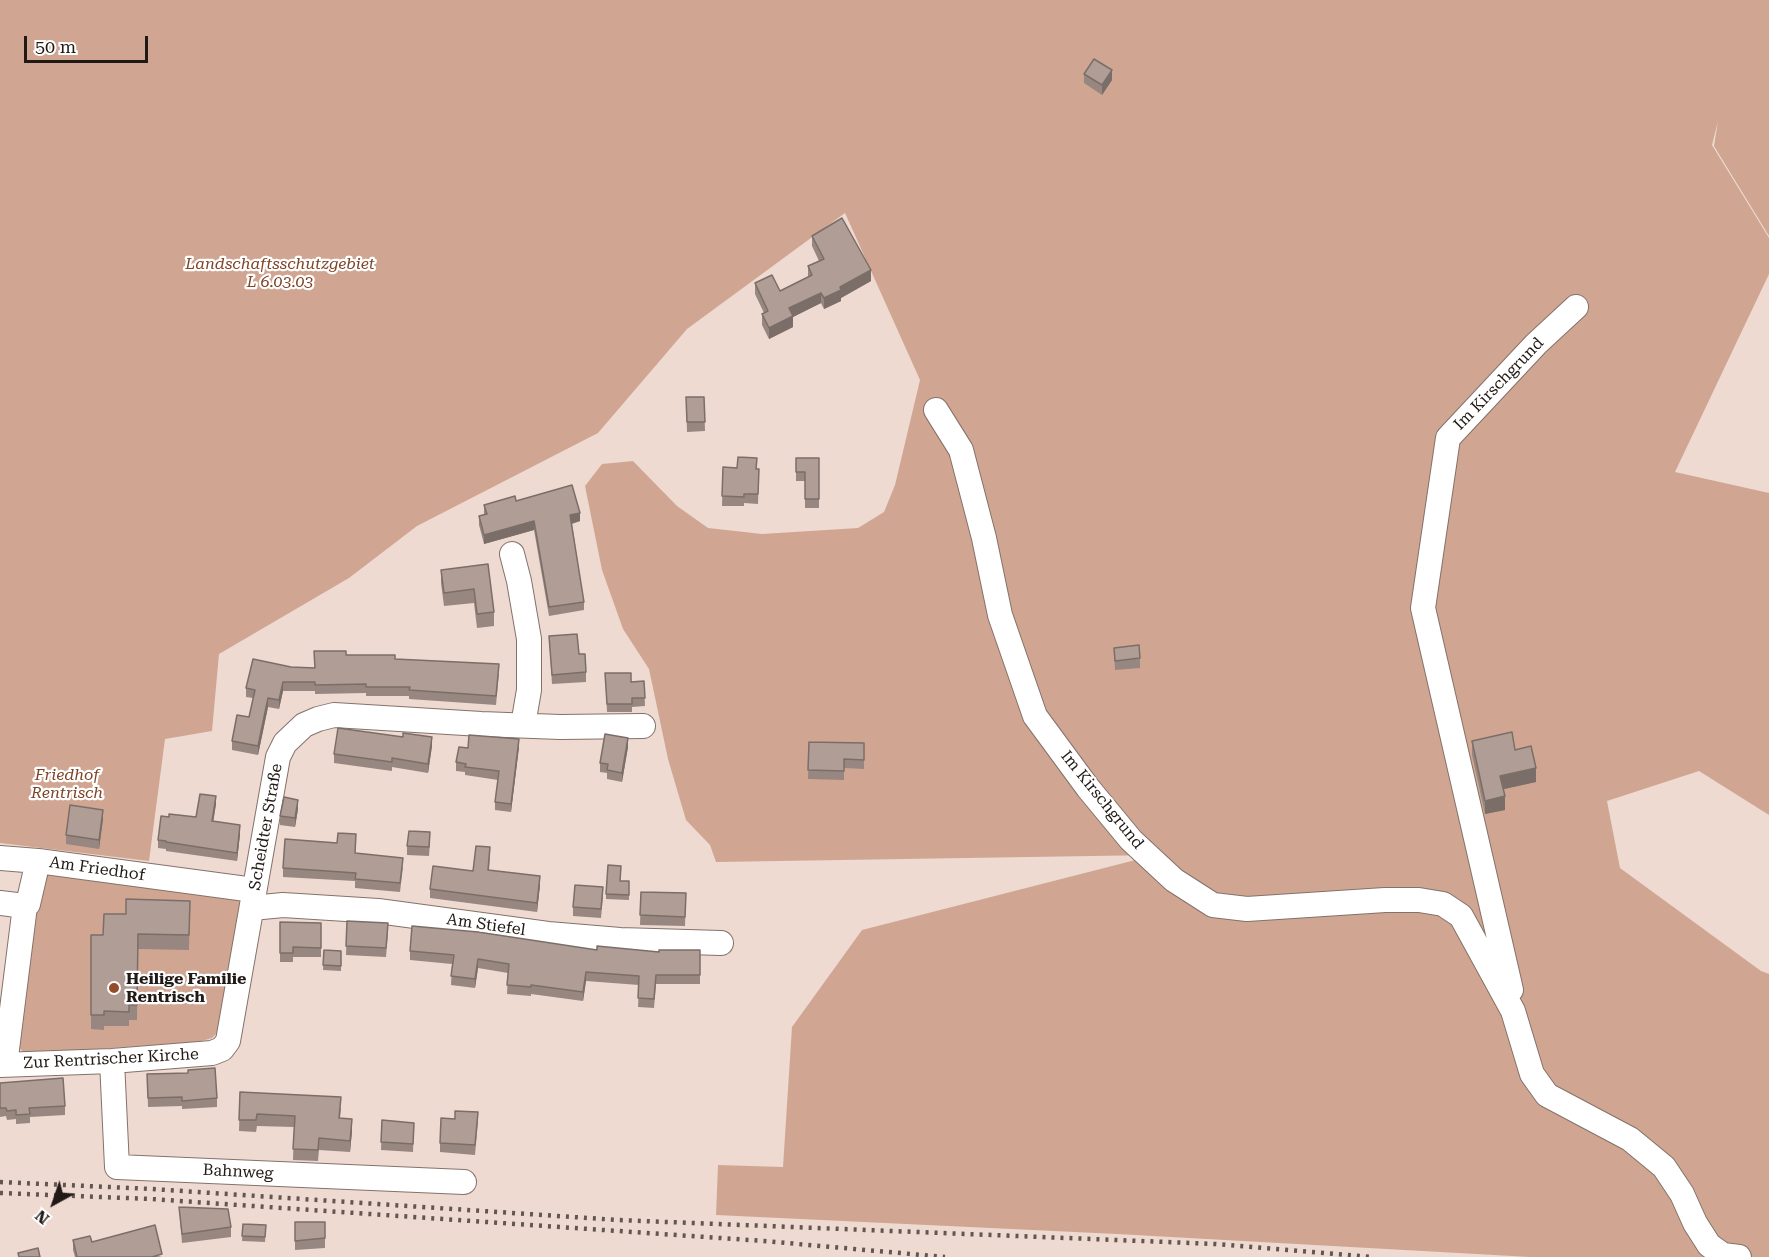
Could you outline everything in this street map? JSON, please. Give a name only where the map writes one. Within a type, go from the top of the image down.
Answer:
[{"type":"street","name":"Im Kirschgrund","points":[[1576,308],[1536,344],[1448,438],[1423,608],[1532,1074],[1547,1095],[1630,1139],[1664,1167],[1682,1194],[1695,1223],[1709,1245],[1723,1255],[1739,1257]]},
{"type":"street","name":"Im Kirschgrund","points":[[936,410],[961,450],[984,538],[1000,615],[1035,716],[1088,788],[1131,840],[1174,880],[1213,905],[1247,909],[1385,900],[1419,900],[1443,904],[1461,916],[1513,1011],[1521,1034]]},
{"type":"street","points":[[512,554],[529,639],[529,690],[523,725]]},
{"type":"street","name":"Scheidter Straße","points":[[222,1049],[228,1041],[278,758],[285,743],[304,726],[334,715],[560,727],[643,726]]},
{"type":"street","points":[[0,858],[39,861]]},
{"type":"street","name":"Am Friedhof","points":[[2,1065],[25,906],[28,904],[39,861],[253,899]]},
{"type":"street","name":"Am Stiefel","points":[[253,899],[283,905],[378,911],[548,934],[620,940],[721,943]]},
{"type":"street","points":[[0,903],[25,906]]},
{"type":"street","name":"Zur Rentrischer Kirche","points":[[2,1065],[112,1061],[212,1053],[222,1049]]},
{"type":"street","name":"Bahnweg","points":[[112,1061],[117,1167],[464,1182]]},
{"type":"green space","points":[[0,0],[1769,0],[1769,236],[1714,146],[1718,121],[1712,145],[1769,238],[1769,274],[1675,472],[1769,493],[1769,815],[1699,771],[1607,801],[1620,868],[1761,971],[1769,974],[1769,1257],[1530,1257],[716,1215],[718,1165],[783,1167],[792,1027],[862,930],[1155,855],[716,862],[710,845],[686,820],[668,759],[649,669],[623,629],[602,570],[585,486],[602,464],[633,461],[677,506],[708,528],[762,534],[858,528],[884,512],[895,485],[920,380],[845,213],[687,329],[598,433],[417,526],[349,578],[219,654],[212,731],[165,739],[149,861],[0,843]]},
{"type":"green space","points":[[47,873],[233,895],[241,902],[217,1033],[212,1038],[198,1042],[26,1054],[20,1049],[18,1040],[41,878]]},
{"type":"building","points":[[1094,59],[1112,70],[1102,85],[1084,74]]},
{"type":"building","points":[[842,218],[871,270],[840,287],[841,290],[824,298],[821,293],[789,308],[793,316],[769,328],[762,314],[768,311],[755,283],[772,275],[780,291],[812,275],[808,266],[824,259],[812,236]]},
{"type":"building","points":[[686,397],[704,397],[705,422],[687,422]]},
{"type":"building","points":[[738,457],[757,458],[758,494],[744,494],[744,497],[722,496],[723,467],[737,468]]},
{"type":"building","points":[[796,458],[819,458],[819,499],[805,499],[805,472],[796,472]]},
{"type":"building","points":[[572,485],[580,513],[570,515],[584,602],[549,607],[534,521],[484,535],[479,516],[487,514],[484,505],[515,496],[516,501]]},
{"type":"building","points":[[488,564],[494,612],[477,614],[474,589],[444,593],[441,570]]},
{"type":"building","points":[[577,634],[579,654],[585,654],[586,672],[552,675],[549,636]]},
{"type":"building","points":[[1139,645],[1140,658],[1115,661],[1114,648]]},
{"type":"building","points":[[314,651],[346,651],[346,655],[395,655],[395,659],[499,664],[496,696],[409,690],[410,687],[366,687],[366,684],[315,685],[315,682],[283,682],[279,700],[268,698],[258,746],[232,741],[237,715],[249,717],[255,690],[246,688],[253,659],[291,667],[315,668]]},
{"type":"building","points":[[605,673],[631,673],[631,682],[644,681],[645,698],[632,698],[632,704],[607,704]]},
{"type":"building","points":[[338,728],[403,737],[403,733],[432,737],[428,764],[392,758],[392,762],[334,754]]},
{"type":"building","points":[[1512,732],[1515,750],[1531,746],[1536,768],[1500,776],[1505,796],[1485,801],[1472,741]]},
{"type":"building","points":[[605,734],[628,738],[622,773],[607,770],[608,764],[600,763]]},
{"type":"building","points":[[469,735],[519,739],[511,804],[495,802],[499,771],[465,767],[466,764],[456,762],[459,747],[468,748]]},
{"type":"building","points":[[809,742],[864,743],[864,760],[844,759],[844,771],[808,770]]},
{"type":"building","points":[[200,794],[216,796],[212,821],[240,825],[237,853],[158,840],[161,816],[169,817],[169,814],[196,817]]},
{"type":"building","points":[[284,797],[298,800],[295,818],[280,816]]},
{"type":"building","points":[[70,805],[103,810],[99,840],[66,835]]},
{"type":"building","points":[[409,831],[430,832],[429,847],[407,846]]},
{"type":"building","points":[[338,833],[356,834],[355,853],[403,858],[400,883],[355,879],[356,873],[283,868],[285,839],[337,843]]},
{"type":"building","points":[[476,846],[490,847],[488,870],[540,876],[537,903],[430,889],[433,866],[473,871]]},
{"type":"building","points":[[608,865],[621,866],[620,881],[629,881],[629,895],[606,894]]},
{"type":"building","points":[[575,885],[603,887],[601,909],[573,907]]},
{"type":"building","points":[[641,892],[686,893],[685,917],[640,915]]},
{"type":"building","points":[[126,899],[190,901],[189,935],[138,934],[137,1005],[129,1005],[129,1012],[104,1011],[104,1015],[91,1015],[91,935],[103,935],[104,914],[126,914]]},
{"type":"building","points":[[347,921],[388,923],[386,948],[346,946]]},
{"type":"building","points":[[280,922],[321,923],[321,948],[293,947],[293,953],[280,953]]},
{"type":"building","points":[[412,926],[478,932],[597,950],[597,946],[659,952],[659,950],[700,950],[700,975],[656,975],[654,999],[638,998],[639,976],[586,972],[583,992],[531,985],[531,987],[507,985],[509,964],[478,959],[475,979],[451,976],[454,955],[410,951]]},
{"type":"building","points":[[324,950],[341,951],[341,966],[323,965]]},
{"type":"building","points":[[215,1068],[217,1098],[182,1101],[182,1097],[148,1098],[147,1074],[188,1073],[188,1070]]},
{"type":"building","points":[[63,1078],[65,1106],[29,1108],[30,1114],[16,1115],[16,1110],[7,1111],[6,1108],[0,1108],[0,1083]]},
{"type":"building","points":[[240,1092],[341,1097],[339,1118],[352,1119],[350,1141],[319,1138],[318,1150],[293,1149],[295,1116],[257,1114],[256,1120],[239,1120]]},
{"type":"building","points":[[455,1111],[478,1112],[475,1145],[440,1143],[441,1118],[455,1119]]},
{"type":"building","points":[[382,1120],[414,1123],[413,1144],[381,1142]]},
{"type":"building","points":[[179,1207],[228,1209],[231,1227],[182,1234]]},
{"type":"building","points":[[295,1222],[325,1222],[325,1238],[295,1241]]},
{"type":"building","points":[[243,1224],[266,1225],[265,1237],[242,1236]]},
{"type":"building","points":[[155,1225],[162,1254],[152,1257],[77,1257],[73,1240],[90,1236],[92,1242]]},
{"type":"building","points":[[38,1248],[40,1257],[19,1257],[18,1253]]},
{"type":"railway","points":[[0,1182],[152,1189],[618,1220],[1216,1244],[1372,1257]]},
{"type":"railway","points":[[0,1193],[151,1199],[764,1241],[945,1257]]},
{"type":"place","name":"Heilige Familie Rentrisch","points":[[114,988]]},
{"type":"park label","name":"Landschaftsschutzgebiet L 6.03.03","points":[[280,273]]},
{"type":"park label","name":"Friedhof Rentrisch","points":[[67,784]]}]
